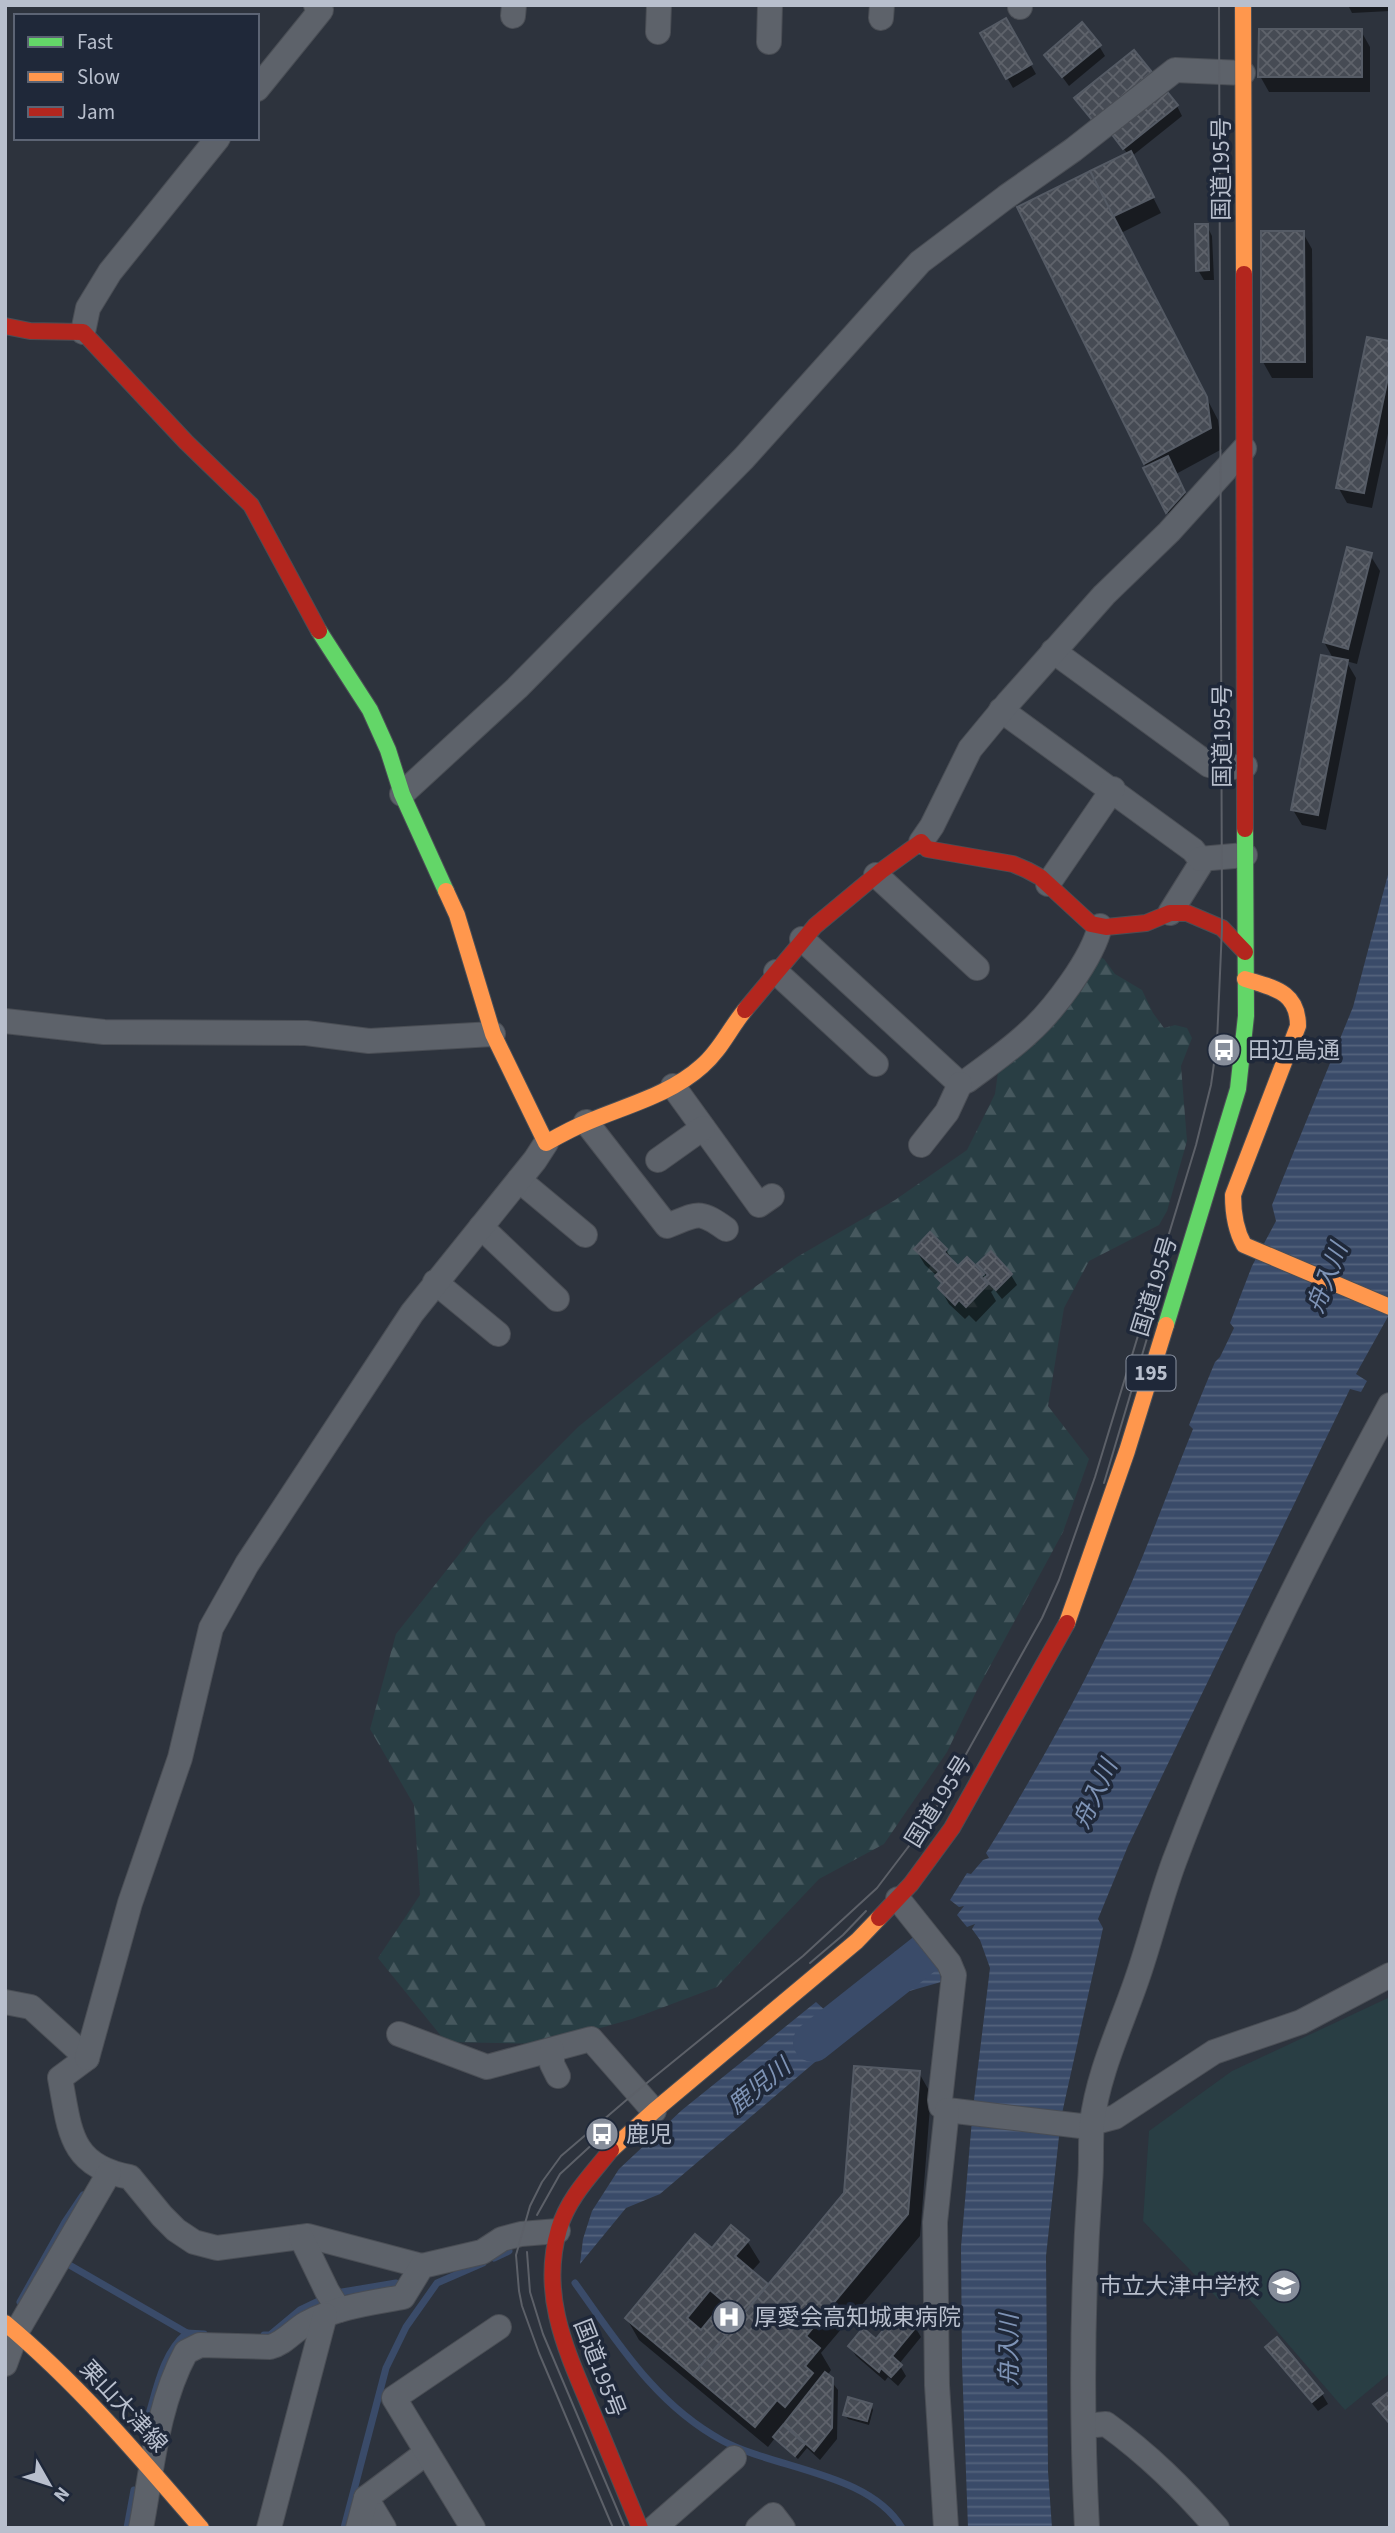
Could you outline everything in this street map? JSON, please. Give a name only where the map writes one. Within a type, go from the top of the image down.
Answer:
[{"type":"main road","name":"国道195号","points":[[640,2528],[559,2332],[552,2287],[558,2231],[574,2195],[611,2150],[857,1941],[898,1899],[952,1828],[1065,1627],[1127,1451],[1238,1089],[1246,1031],[1243,5]]},
{"type":"main road","points":[[5,326],[61,334],[83,332],[186,442],[251,505],[322,636],[370,710],[388,750],[402,794],[457,915],[493,1034],[545,1143],[586,1122],[673,1086],[704,1065],[720,1047],[730,1028],[802,939],[876,875],[921,842],[927,849],[1013,864],[1040,877],[1091,924],[1100,926],[1146,923],[1170,912],[1187,913],[1222,928],[1245,952]]},
{"type":"main road","points":[[1245,979],[1288,996],[1300,1012],[1298,1026],[1233,1195],[1233,1224],[1244,1245],[1390,1307]]},
{"type":"main road","name":"栗山大津線","points":[[11,2327],[71,2382],[153,2469],[201,2528]]},
{"type":"street","points":[[259,87],[321,10],[316,5]]},
{"type":"street","points":[[658,32],[659,5]]},
{"type":"street","points":[[769,42],[770,5]]},
{"type":"street","points":[[402,794],[517,688],[744,458],[920,262],[1073,150],[1175,70],[1243,73]]},
{"type":"street","points":[[83,332],[88,308],[110,272],[216,140]]},
{"type":"street","points":[[921,842],[932,826],[970,750],[1001,710],[1104,595],[1169,532],[1244,449]]},
{"type":"street","points":[[1054,651],[1209,765],[1221,768],[1245,766]]},
{"type":"street","points":[[1001,710],[1193,849],[1200,859],[1200,865],[1170,912]]},
{"type":"street","points":[[1048,884],[1112,789]]},
{"type":"street","points":[[1200,859],[1245,855]]},
{"type":"street","points":[[876,875],[977,968]]},
{"type":"street","points":[[921,1146],[947,1112],[960,1084],[1030,1033],[1075,978],[1100,926]]},
{"type":"street","points":[[802,939],[960,1084]]},
{"type":"street","points":[[775,972],[876,1065]]},
{"type":"street","points":[[5,1021],[104,1032],[306,1033],[369,1041],[493,1034]]},
{"type":"street","points":[[673,1086],[759,1205],[772,1196]]},
{"type":"street","points":[[586,1122],[667,1226],[699,1214],[707,1216],[726,1229]]},
{"type":"street","points":[[658,1160],[703,1128]]},
{"type":"street","points":[[545,1143],[519,1180],[435,1282],[307,1470],[247,1564],[211,1628],[180,1758],[130,1903],[87,2059],[60,2078],[71,2137],[82,2154],[109,2173],[130,2176],[162,2216],[194,2242],[216,2248],[308,2236],[422,2266],[482,2252],[502,2239],[521,2234],[558,2231]]},
{"type":"street","points":[[519,1180],[585,1235]]},
{"type":"street","points":[[481,1227],[557,1299]]},
{"type":"street","points":[[435,1282],[498,1334]]},
{"type":"street","points":[[1087,2528],[1084,2270],[1092,2158],[1086,2124],[1138,1979],[1173,1865],[1215,1759],[1323,1530],[1390,1405]]},
{"type":"street","points":[[898,1899],[949,1963],[954,1975],[940,2100],[941,2106],[951,2111],[1086,2124],[1115,2118],[1214,2052],[1301,2022],[1390,1975]]},
{"type":"street","points":[[5,2002],[31,2007],[87,2059]]},
{"type":"street","points":[[399,2034],[487,2067],[591,2039],[654,2111]]},
{"type":"street","points":[[552,2050],[552,2064],[558,2076]]},
{"type":"street","points":[[946,2528],[937,2385],[935,2222],[951,2111]]},
{"type":"street","points":[[5,2364],[11,2327],[109,2173]]},
{"type":"street","points":[[269,2528],[332,2313],[327,2291],[301,2237]]},
{"type":"street","points":[[141,2528],[168,2396],[186,2352],[200,2345],[278,2345],[305,2324],[332,2313],[403,2297],[422,2266]]},
{"type":"street","points":[[473,2528],[394,2398],[499,2327]]},
{"type":"street","points":[[1084,2426],[1106,2424],[1140,2449],[1180,2485],[1217,2528]]},
{"type":"street","points":[[358,2528],[366,2498],[426,2453]]},
{"type":"street","points":[[654,2528],[734,2458]]},
{"type":"street","points":[[366,2498],[384,2528]]},
{"type":"street","points":[[758,2528],[773,2515],[783,2528]]},
{"type":"green space","points":[[1098,956],[1104,959],[1115,974],[1142,990],[1164,1028],[1175,1025],[1187,1028],[1192,1038],[1181,1066],[1187,1141],[1167,1211],[1159,1225],[1089,1261],[1064,1308],[1048,1406],[1089,1459],[1063,1532],[976,1692],[947,1752],[884,1844],[819,1879],[717,1987],[632,2019],[544,2044],[446,2042],[378,1958],[420,1895],[414,1805],[370,1729],[396,1634],[487,1519],[578,1427],[718,1313],[797,1257],[895,1200],[967,1150],[995,1094],[999,1065]]},
{"type":"green space","name":"市立大津中学校","points":[[1390,1997],[1390,2373],[1345,2410],[1237,2285],[1219,2300],[1143,2221],[1149,2131],[1232,2071]]},
{"type":"water","name":"舟入川","points":[[1390,867],[1390,1313],[1356,1374],[1367,1381],[1361,1392],[1350,1389],[1128,1846],[1098,1919],[1103,1928],[1061,2118],[1046,2256],[1048,2471],[1052,2528],[968,2528],[961,2247],[973,2108],[990,1968],[980,1940],[972,1929],[975,1924],[967,1927],[957,1915],[964,1906],[959,1907],[950,1900],[967,1873],[971,1874],[983,1860],[989,1858],[986,1853],[1063,1721],[1131,1584],[1193,1429],[1189,1425],[1215,1362],[1234,1328],[1230,1323],[1252,1266],[1276,1221],[1272,1205],[1353,1007]]},
{"type":"water","points":[[922,1943],[940,1964],[941,1982],[906,1992],[875,2011],[660,2194],[626,2208],[580,2264],[583,2239],[592,2211],[619,2169],[682,2110],[816,2002],[838,2022],[907,1969],[894,1952]]},
{"type":"building","points":[[1006,18],[1032,64],[1006,79],[980,33]]},
{"type":"building","points":[[1082,22],[1101,45],[1062,77],[1044,55]]},
{"type":"building","points":[[1259,29],[1362,29],[1362,77],[1258,77]]},
{"type":"building","points":[[1134,50],[1152,72],[1093,121],[1074,98]]},
{"type":"building","points":[[1164,88],[1178,105],[1123,149],[1110,132]]},
{"type":"building","points":[[1131,151],[1154,197],[1112,217],[1090,171]]},
{"type":"building","points":[[1090,171],[1207,397],[1211,428],[1144,464],[1017,207]]},
{"type":"building","points":[[1195,224],[1208,224],[1209,270],[1196,271]]},
{"type":"building","points":[[1261,231],[1304,231],[1305,362],[1261,362]]},
{"type":"building","points":[[1367,337],[1390,341],[1390,368],[1364,493],[1336,488]]},
{"type":"building","points":[[1168,456],[1185,492],[1166,513],[1143,468]]},
{"type":"building","points":[[1347,547],[1372,553],[1348,649],[1323,642]]},
{"type":"building","points":[[1321,655],[1348,660],[1318,815],[1291,810]]},
{"type":"building","points":[[930,1232],[947,1249],[944,1252],[958,1266],[967,1257],[984,1274],[981,1277],[988,1284],[966,1307],[959,1300],[955,1305],[938,1288],[942,1283],[935,1276],[939,1272],[914,1249]]},
{"type":"building","points":[[991,1251],[1012,1274],[996,1290],[984,1278],[988,1275],[977,1264]]},
{"type":"building","points":[[854,2066],[920,2071],[908,2214],[806,2336],[820,2348],[805,2366],[813,2373],[785,2407],[777,2400],[755,2427],[693,2375],[844,2193]]},
{"type":"building","points":[[731,2225],[749,2240],[735,2256],[768,2284],[693,2375],[625,2318],[695,2234],[712,2248]],"holes":[[[710,2290],[724,2302],[701,2330],[687,2318]]]},
{"type":"building","points":[[899,2311],[917,2326],[892,2356],[902,2365],[891,2377],[881,2368],[879,2372],[848,2346],[863,2328],[876,2339]]},
{"type":"building","points":[[1277,2337],[1323,2393],[1312,2402],[1265,2347]]},
{"type":"building","points":[[825,2372],[833,2378],[832,2428],[814,2451],[784,2424]]},
{"type":"building","points":[[1390,2391],[1390,2424],[1373,2404]]},
{"type":"building","points":[[848,2397],[872,2404],[867,2421],[843,2415]]},
{"type":"building","points":[[783,2425],[805,2444],[795,2456],[773,2437]]},
{"type":"waterway","name":"鹿児川","points":[[813,2042],[928,1951]]},
{"type":"waterway","points":[[20,2302],[83,2195]]},
{"type":"waterway","points":[[494,2258],[509,2251]]},
{"type":"waterway","points":[[66,2263],[187,2333]]},
{"type":"waterway","points":[[344,2528],[386,2368],[406,2327],[437,2283],[483,2263]]},
{"type":"waterway","points":[[336,2293],[396,2283]]},
{"type":"waterway","points":[[575,2283],[640,2371],[678,2410],[699,2426],[745,2451],[820,2474],[868,2495],[887,2510],[902,2528]]},
{"type":"waterway","points":[[264,2335],[270,2335],[300,2310],[325,2298]]},
{"type":"waterway","points":[[147,2421],[171,2351],[187,2333],[204,2334]]},
{"type":"waterway","points":[[127,2528],[134,2490]]},
{"type":"tram line","points":[[613,2528],[522,2306],[516,2255],[530,2206],[542,2182],[561,2156],[803,1956],[877,1888],[931,1817],[1042,1618],[1059,1580],[1095,1477],[1196,1145],[1211,1085],[1217,1042],[1222,928],[1219,5]]},
{"type":"tram line","points":[[1104,1483],[1151,1325]]},
{"type":"tram line","points":[[810,1963],[866,1911]]},
{"type":"tram line","points":[[537,2215],[560,2174],[610,2128]]},
{"type":"tram line","points":[[527,2252],[530,2292],[543,2334],[625,2528]]},
{"type":"traffic: fast","points":[[319,631],[370,710],[388,750],[402,794],[446,891]]},
{"type":"traffic: fast","points":[[1166,1325],[1238,1089],[1246,1016],[1245,829]]},
{"type":"traffic: slow","points":[[1243,5],[1244,274]]},
{"type":"traffic: slow","points":[[446,891],[457,915],[493,1034],[546,1143],[584,1123],[663,1091],[690,1076],[714,1053],[745,1010]]},
{"type":"traffic: slow","points":[[1245,979],[1274,989],[1289,998],[1297,1014],[1298,1026],[1233,1195],[1235,1221],[1241,1239],[1244,1245],[1390,1307]]},
{"type":"traffic: slow","points":[[1067,1623],[1127,1451],[1166,1325]]},
{"type":"traffic: slow","points":[[611,2150],[857,1941],[879,1918]]},
{"type":"traffic: slow","points":[[5,2323],[83,2396],[201,2528]]},
{"type":"traffic: jam","points":[[1244,274],[1245,829]]},
{"type":"traffic: jam","points":[[5,326],[30,331],[83,332],[186,442],[251,505],[319,631]]},
{"type":"traffic: jam","points":[[745,1010],[815,926],[881,871],[921,842],[927,849],[1013,864],[1027,870],[1040,877],[1091,924],[1106,927],[1146,923],[1170,913],[1187,913],[1222,928],[1245,952]]},
{"type":"traffic: jam","points":[[879,1918],[911,1884],[952,1828],[1067,1623]]},
{"type":"traffic: jam","points":[[611,2150],[568,2207],[559,2229],[552,2278],[554,2302],[566,2347],[640,2528]]},
{"type":"place","name":"田辺島通","points":[[1224,1050]]},
{"type":"place","name":"鹿児","points":[[602,2134]]},
{"type":"place","name":"市立大津中学校","points":[[1284,2286]]},
{"type":"place","name":"厚愛会高知城東病院","points":[[729,2317]]}]
